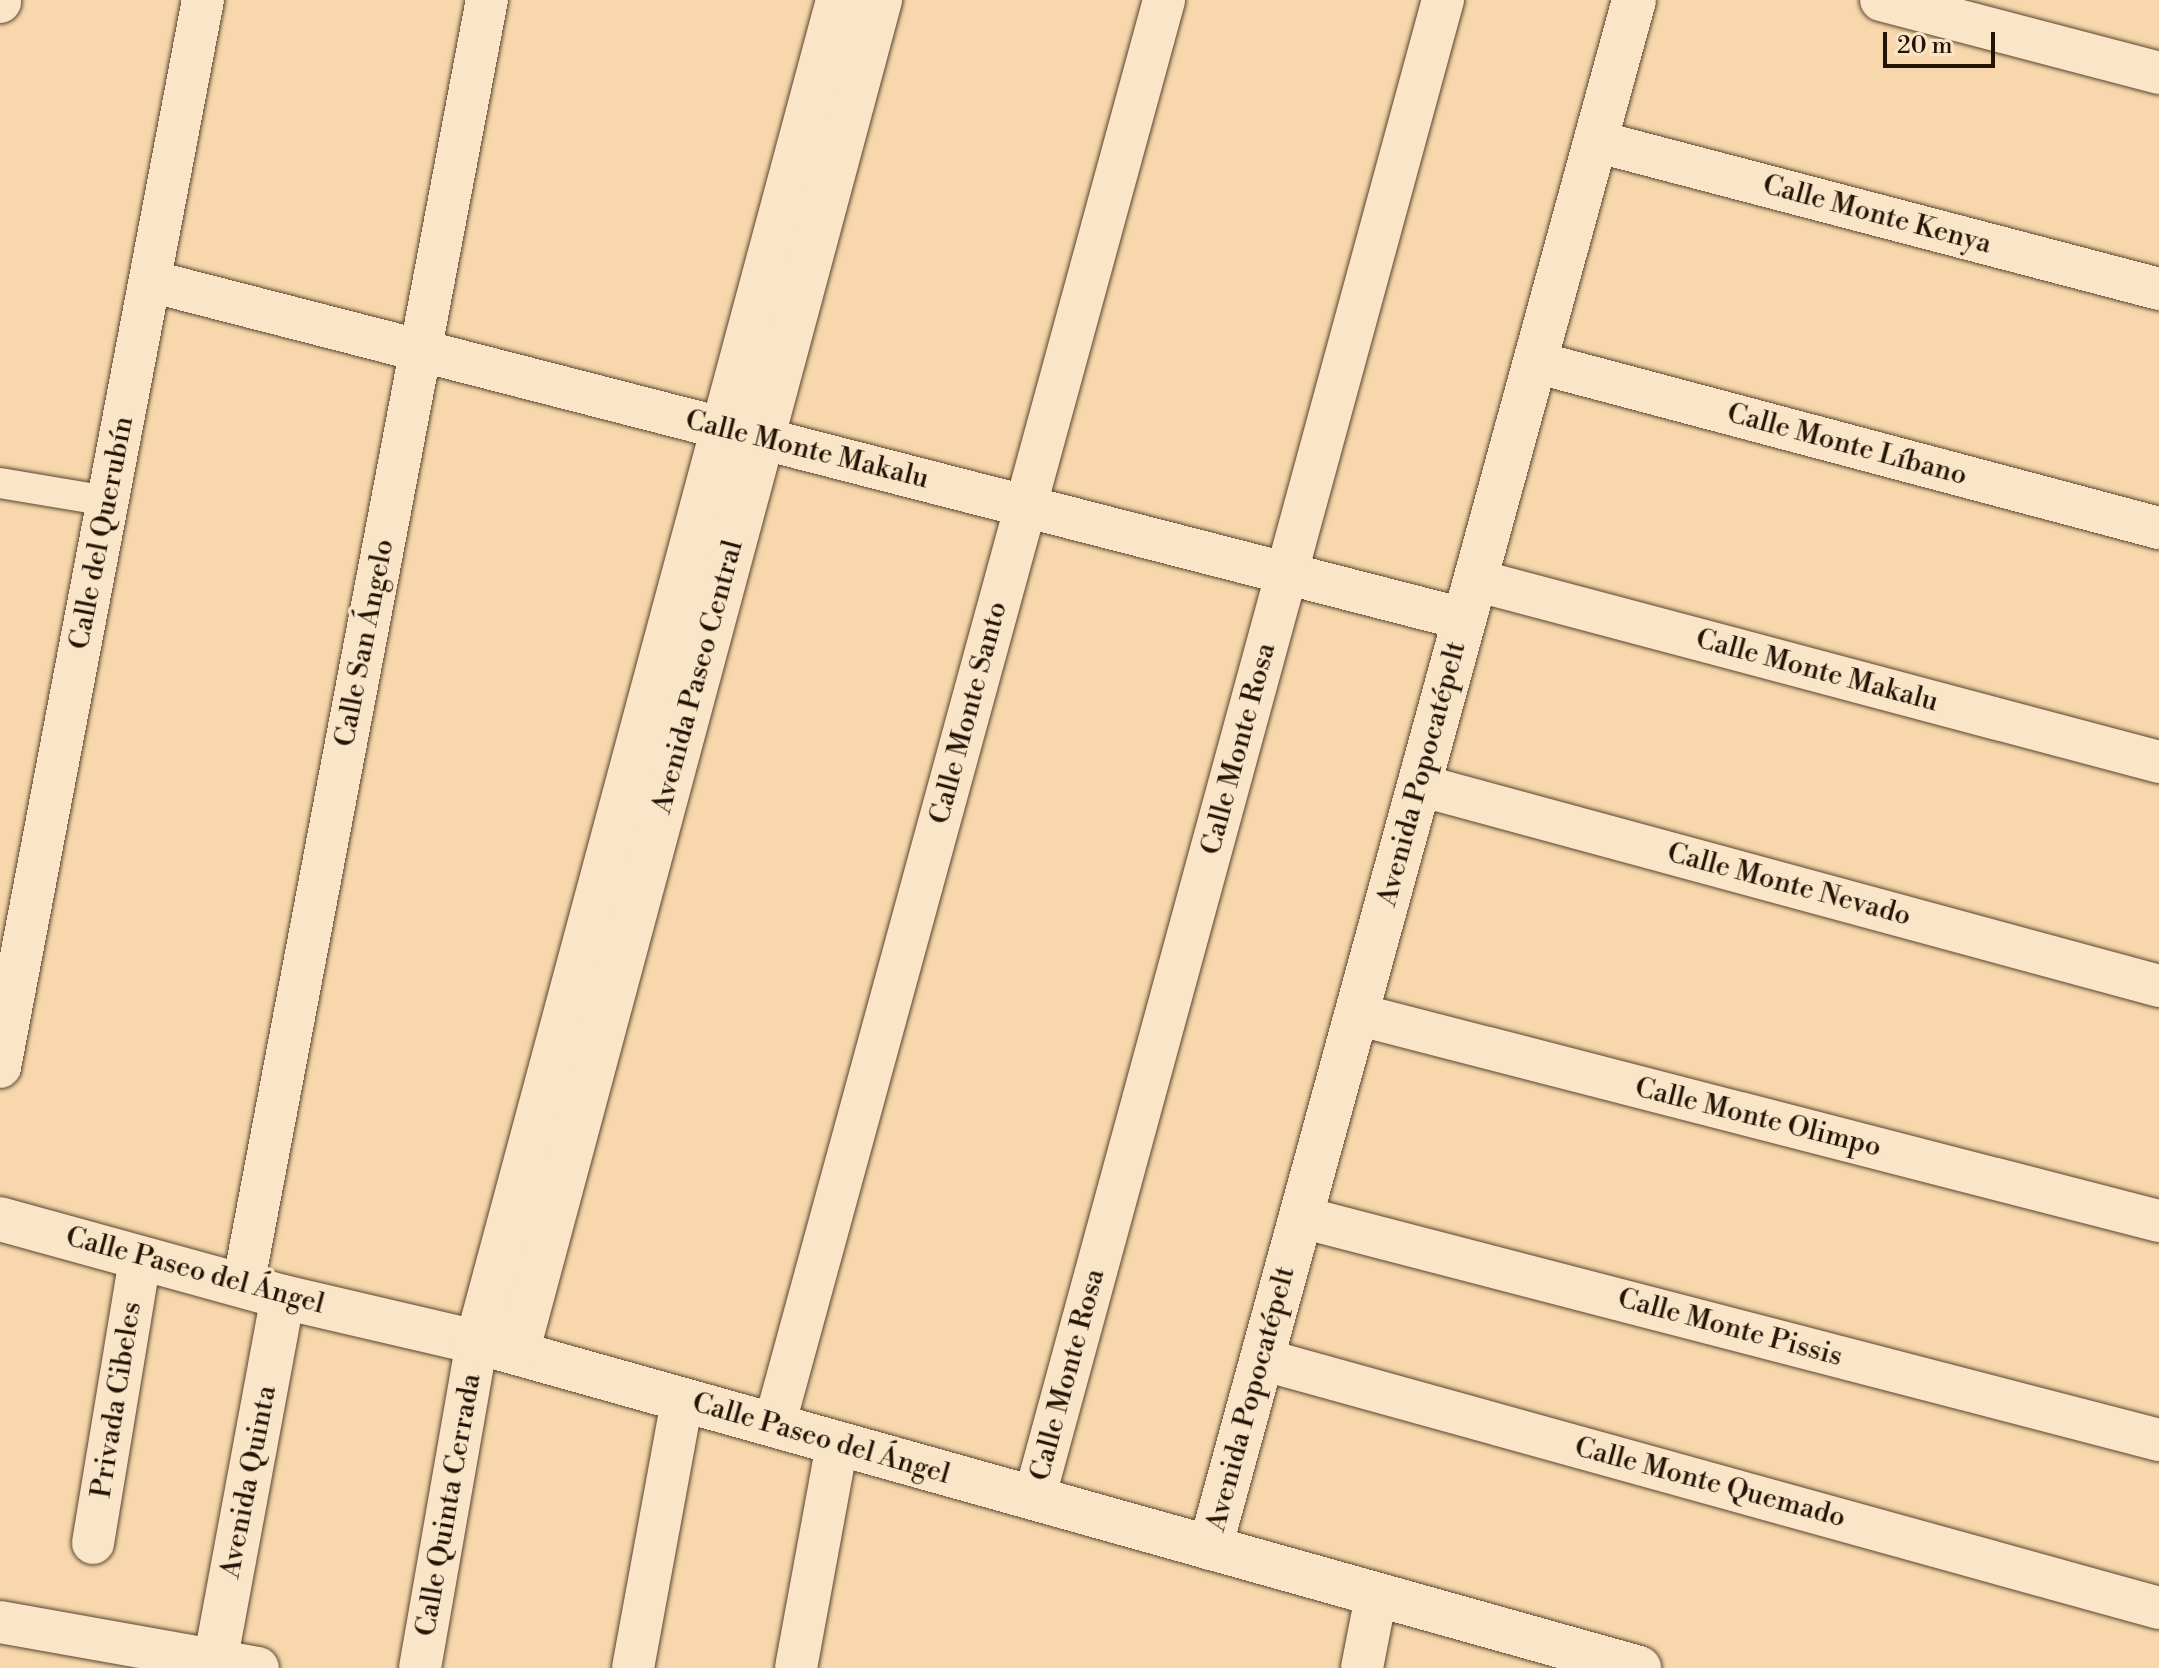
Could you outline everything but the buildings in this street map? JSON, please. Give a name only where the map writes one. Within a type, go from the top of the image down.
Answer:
[{"type":"street","name":"Calle del Querubín","points":[[0,1067],[203,0]]},
{"type":"street","name":"Calle San Ángelo","points":[[263,1291],[420,350],[487,0]]},
{"type":"street","name":"Avenida Paseo Central","points":[[497,1348],[742,433],[838,0]]},
{"type":"street","name":"Avenida Paseo Central","points":[[742,433],[880,0]]},
{"type":"street","name":"Calle Monte Santo","points":[[774,1426],[1164,0]]},
{"type":"street","name":"Calle Monte Rosa","points":[[1034,1499],[1443,0]]},
{"type":"street","name":"Avenida Popocatépelt","points":[[1210,1548],[1634,0]]},
{"type":"street","points":[[1881,0],[2159,73]]},
{"type":"street","name":"Calle Monte Kenya","points":[[1595,141],[2159,289]]},
{"type":"street","name":"Calle Monte Makalu","points":[[150,281],[1287,573],[1470,600],[2159,762]]},
{"type":"street","name":"Calle Monte Líbano","points":[[1535,362],[2159,528]]},
{"type":"street","points":[[0,483],[108,501]]},
{"type":"street","name":"Calle Monte Nevado","points":[[1419,785],[2159,986]]},
{"type":"street","name":"Calle Monte Olimpo","points":[[1356,1014],[2159,1221]]},
{"type":"street","name":"Calle Monte Pissis","points":[[1301,1217],[2159,1440]]},
{"type":"street","name":"Calle Paseo del Ángel","points":[[0,1219],[263,1291],[497,1348],[1639,1668]]},
{"type":"street","name":"Privada Cibeles","points":[[93,1543],[140,1258]]},
{"type":"street","name":"Avenida Quinta","points":[[215,1664],[263,1291]]},
{"type":"street","name":"Calle Quinta Cerrada","points":[[420,1668],[497,1348]]},
{"type":"street","name":"Calle Monte Quemado","points":[[1261,1359],[2159,1608]]},
{"type":"street","points":[[633,1668],[682,1400]]},
{"type":"street","points":[[796,1668],[837,1444]]},
{"type":"street","points":[[1362,1668],[1376,1596]]},
{"type":"street","points":[[0,1622],[215,1664],[258,1668]]}]
